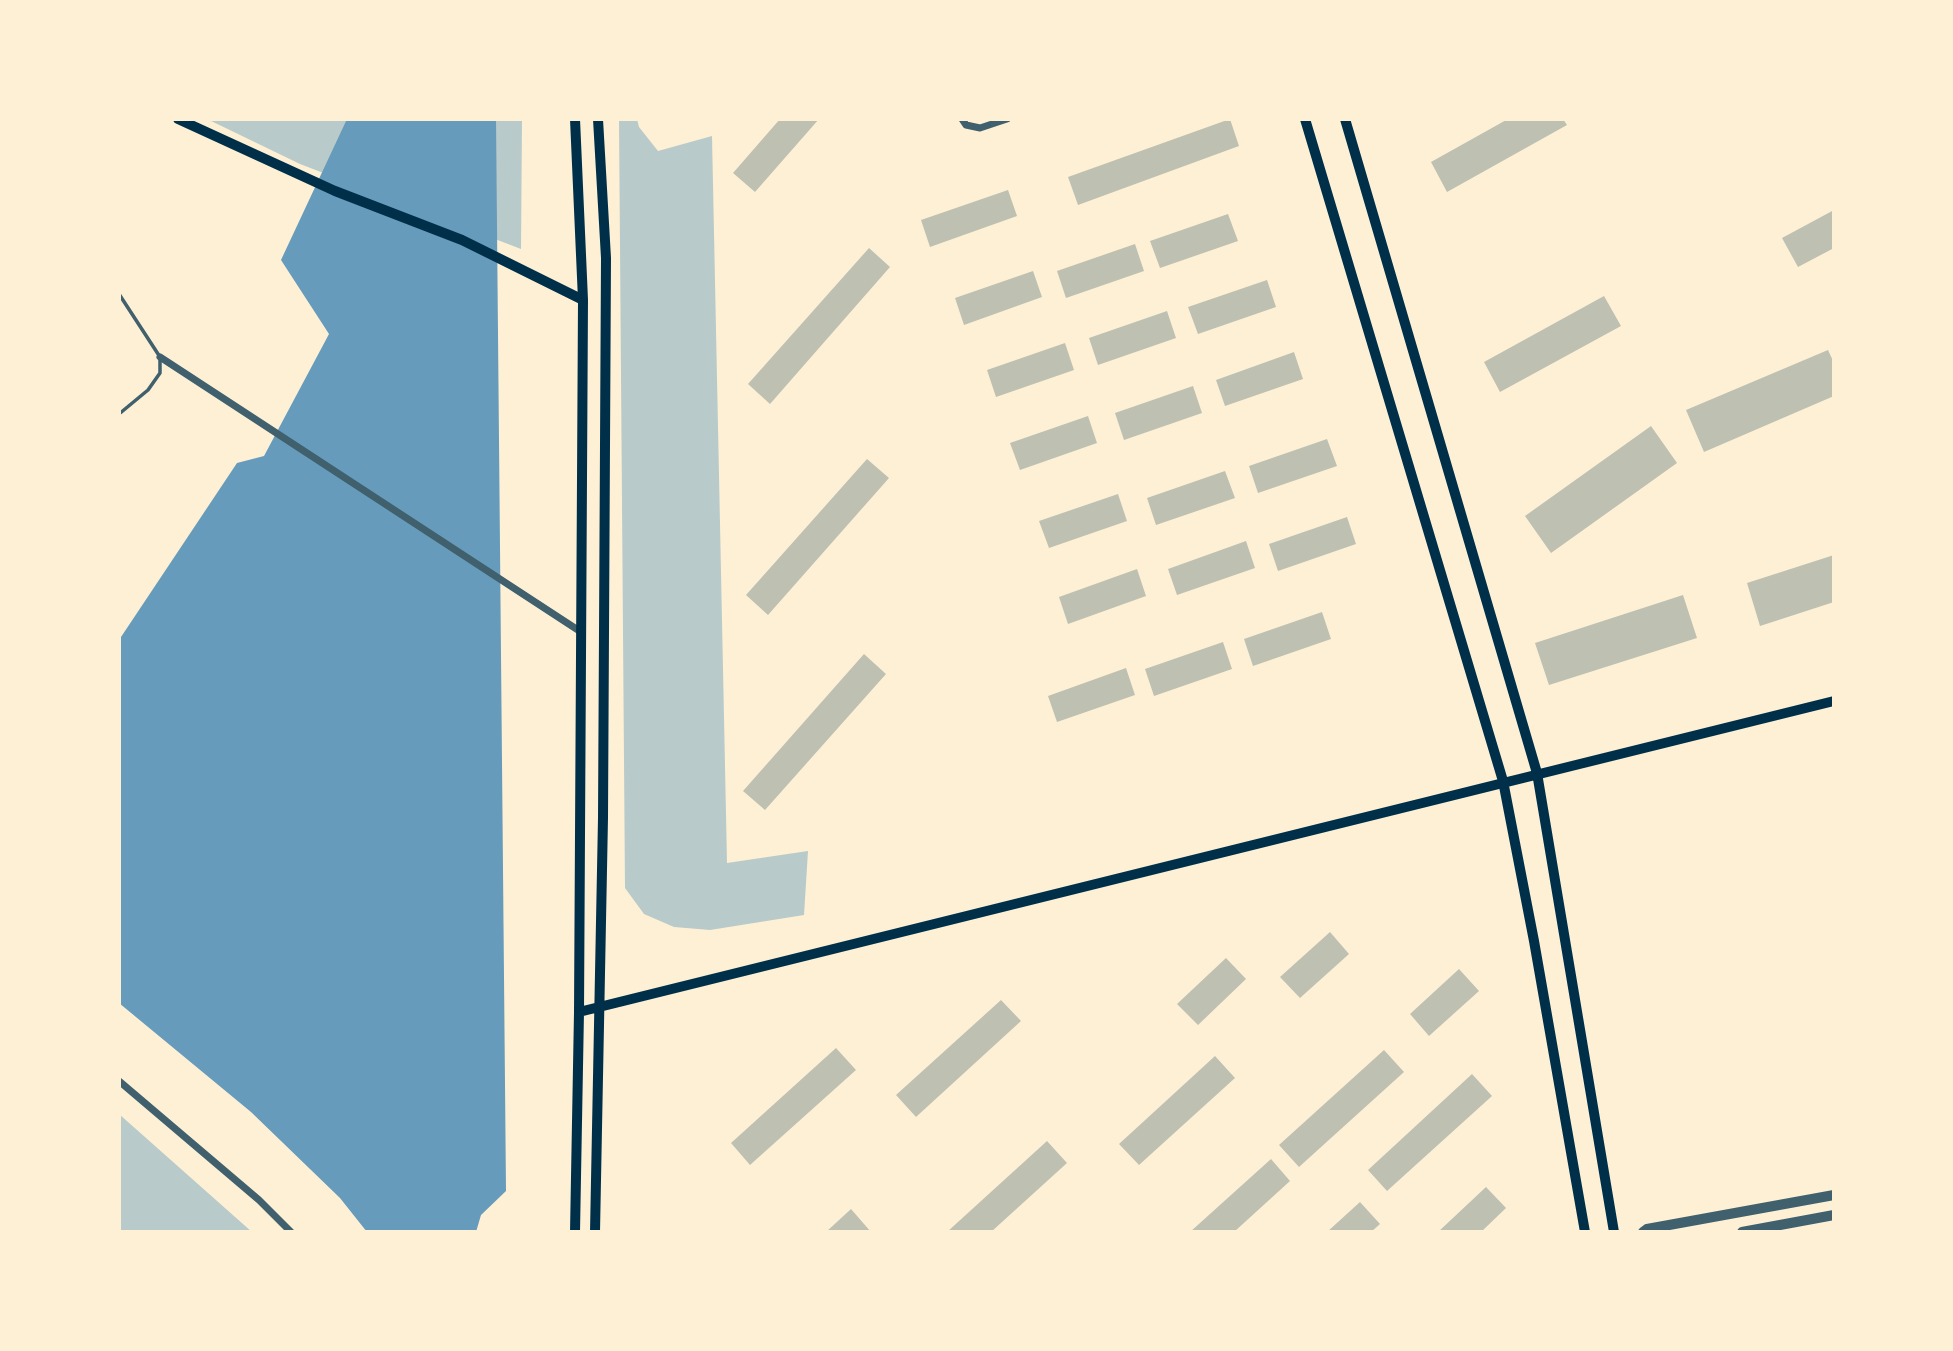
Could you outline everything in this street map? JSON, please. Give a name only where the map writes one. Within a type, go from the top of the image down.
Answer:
[{"type":"main road","points":[[178,119],[201,124],[335,191],[462,240],[583,300]]},
{"type":"main road","points":[[575,119],[583,300],[579,1012],[575,1232]]},
{"type":"main road","points":[[595,1232],[603,818],[606,258],[597,119]]},
{"type":"main road","points":[[1305,119],[1503,781],[1585,1232]]},
{"type":"main road","points":[[1345,119],[1537,773],[1614,1232]]},
{"type":"main road","points":[[579,1012],[1834,701]]},
{"type":"street","points":[[962,119],[966,125],[980,128],[1007,119]]},
{"type":"street","points":[[160,357],[581,632]]},
{"type":"street","points":[[119,1081],[259,1200],[291,1232]]},
{"type":"street","points":[[1643,1232],[1647,1228],[1834,1195]]},
{"type":"street","points":[[1742,1232],[1834,1215]]},
{"type":"lane","points":[[119,294],[160,357],[160,373],[148,390],[119,414]]},
{"type":"shaded area","points":[[207,119],[522,119],[521,249],[300,164]]},
{"type":"shaded area","points":[[619,119],[637,119],[639,127],[658,151],[712,136],[727,863],[808,851],[804,915],[710,930],[674,927],[644,914],[625,888]]},
{"type":"shaded area","points":[[119,1114],[252,1232],[119,1232]]},
{"type":"water","points":[[347,119],[496,119],[506,1191],[481,1215],[476,1232],[367,1232],[340,1198],[251,1112],[119,1003],[119,640],[237,463],[264,456],[329,334],[281,260]]},
{"type":"building","points":[[780,119],[819,119],[755,192],[733,173]]},
{"type":"building","points":[[1230,119],[1239,146],[1078,205],[1068,177]]},
{"type":"building","points":[[1508,119],[1563,119],[1567,125],[1447,192],[1431,162]]},
{"type":"building","points":[[1008,190],[1017,216],[930,247],[921,220]]},
{"type":"building","points":[[1834,210],[1834,248],[1798,267],[1782,238]]},
{"type":"building","points":[[1228,214],[1238,241],[1160,268],[1150,241]]},
{"type":"building","points":[[1135,244],[1144,271],[1066,298],[1057,271]]},
{"type":"building","points":[[869,248],[890,267],[770,404],[748,384]]},
{"type":"building","points":[[1033,271],[1042,297],[964,325],[955,298]]},
{"type":"building","points":[[1267,280],[1276,307],[1198,334],[1188,307]]},
{"type":"building","points":[[1604,296],[1621,326],[1500,392],[1484,362]]},
{"type":"building","points":[[1167,311],[1176,338],[1098,365],[1089,338]]},
{"type":"building","points":[[1065,343],[1074,370],[996,397],[987,370]]},
{"type":"building","points":[[1828,350],[1834,363],[1834,396],[1704,452],[1686,410]]},
{"type":"building","points":[[1294,352],[1303,379],[1225,406],[1216,380]]},
{"type":"building","points":[[1193,386],[1202,413],[1124,440],[1115,413]]},
{"type":"building","points":[[1088,416],[1097,443],[1020,470],[1010,443]]},
{"type":"building","points":[[1651,426],[1677,463],[1551,553],[1525,516]]},
{"type":"building","points":[[1327,439],[1337,466],[1258,493],[1249,466]]},
{"type":"building","points":[[867,459],[889,478],[768,615],[746,595]]},
{"type":"building","points":[[1225,471],[1235,498],[1156,525],[1147,498]]},
{"type":"building","points":[[1118,494],[1127,521],[1049,548],[1039,521]]},
{"type":"building","points":[[1347,517],[1356,544],[1278,571],[1269,544]]},
{"type":"building","points":[[1246,541],[1255,568],[1177,595],[1168,569]]},
{"type":"building","points":[[1834,555],[1834,602],[1760,626],[1747,583]]},
{"type":"building","points":[[1137,569],[1146,596],[1068,624],[1059,597]]},
{"type":"building","points":[[1683,595],[1697,638],[1549,685],[1535,643]]},
{"type":"building","points":[[1322,612],[1331,639],[1253,666],[1244,639]]},
{"type":"building","points":[[1223,642],[1232,669],[1154,696],[1145,669]]},
{"type":"building","points":[[864,654],[886,674],[765,810],[743,791]]},
{"type":"building","points":[[1126,668],[1135,695],[1057,722],[1048,696]]},
{"type":"building","points":[[1330,932],[1349,954],[1300,998],[1280,977]]},
{"type":"building","points":[[1226,958],[1246,979],[1198,1025],[1177,1004]]},
{"type":"building","points":[[1459,969],[1479,991],[1429,1036],[1410,1014]]},
{"type":"building","points":[[1001,1000],[1021,1021],[916,1117],[896,1095]]},
{"type":"building","points":[[836,1048],[856,1070],[750,1165],[731,1143]]},
{"type":"building","points":[[1384,1050],[1404,1072],[1299,1167],[1279,1145]]},
{"type":"building","points":[[1215,1056],[1235,1078],[1139,1165],[1119,1144]]},
{"type":"building","points":[[1472,1074],[1492,1096],[1387,1191],[1368,1170]]},
{"type":"building","points":[[1047,1141],[1067,1163],[991,1232],[947,1232]]},
{"type":"building","points":[[1271,1159],[1290,1181],[1234,1232],[1190,1232]]},
{"type":"building","points":[[1486,1187],[1506,1208],[1481,1232],[1438,1232]]},
{"type":"building","points":[[1360,1202],[1380,1224],[1371,1232],[1327,1232]]},
{"type":"building","points":[[851,1209],[871,1232],[826,1232]]}]
